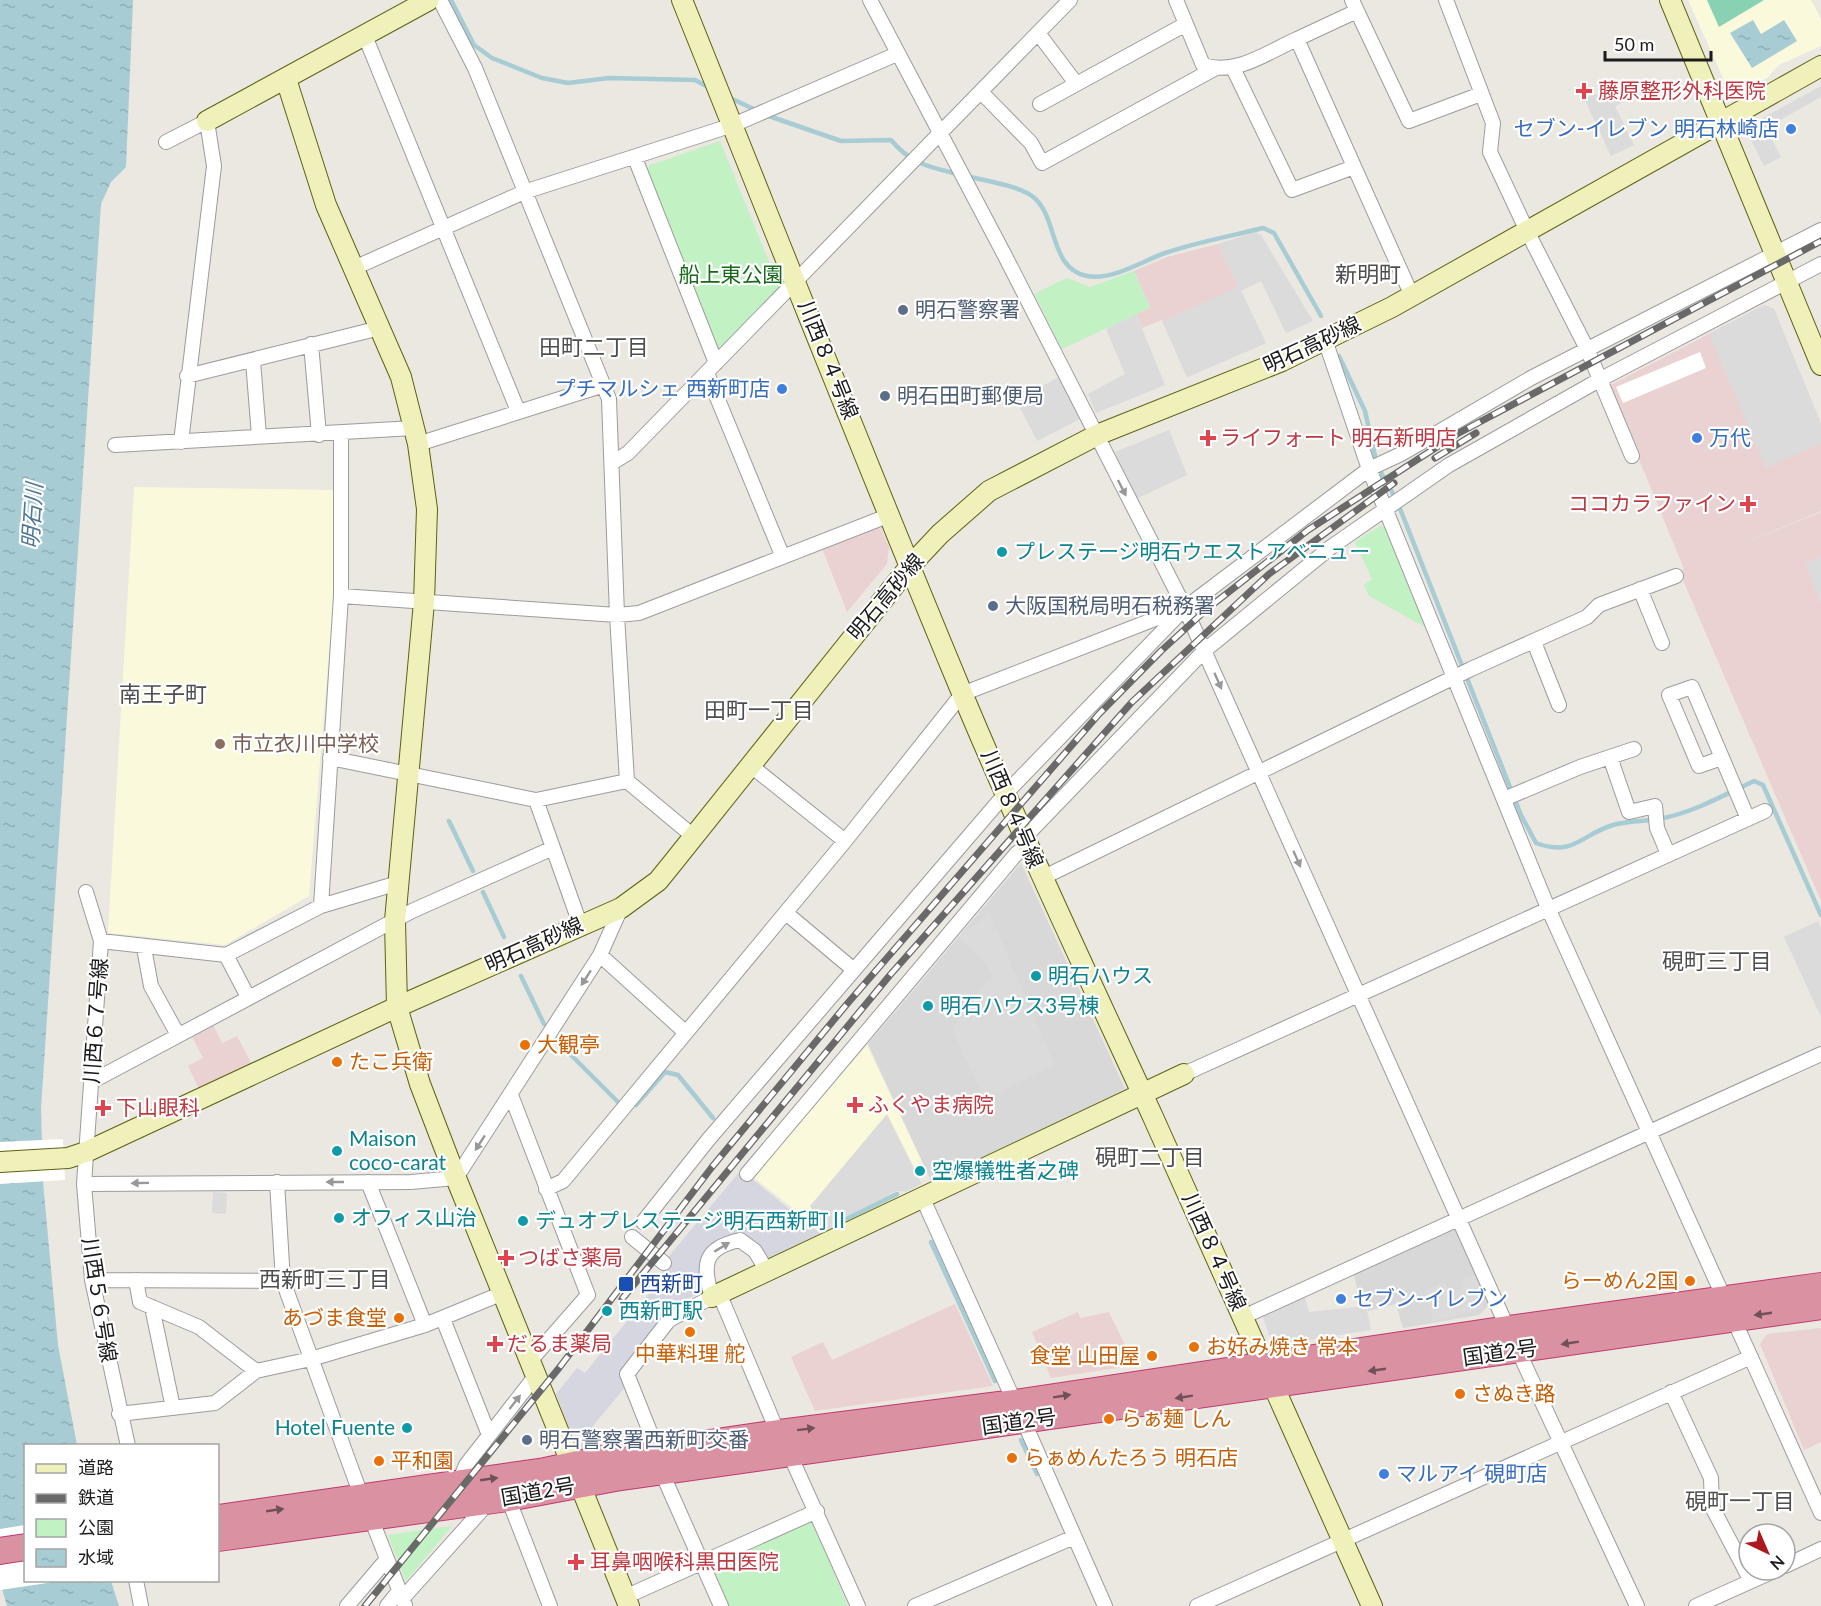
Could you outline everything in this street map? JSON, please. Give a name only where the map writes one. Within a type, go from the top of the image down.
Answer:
[{"type":"highway","name":"国道2号","points":[[219,1538],[366,1508],[458,1484],[575,1475],[1267,1376],[1728,1309],[1821,1286]]},
{"type":"highway","name":"国道2号","points":[[1728,1309],[1821,1306]]},
{"type":"highway","name":"国道2号","points":[[219,1518],[508,1498],[575,1475]]},
{"type":"highway","points":[[0,1551],[24,1547]]},
{"type":"highway","points":[[0,1567],[24,1563]]},
{"type":"street","points":[[166,142],[429,0]]},
{"type":"street","points":[[440,0],[475,68],[609,399],[617,615],[627,781],[693,836]]},
{"type":"street","name":"川西８４号線","points":[[682,0],[962,694],[1042,878],[1244,1317],[1267,1376],[1372,1606]]},
{"type":"street","points":[[870,0],[941,133],[1185,608],[1513,1340],[1637,1606]]},
{"type":"street","points":[[612,463],[628,453],[1070,0]]},
{"type":"street","points":[[1176,0],[1203,65],[1214,69],[1233,68],[1297,39],[1355,5],[1409,121],[1481,94]]},
{"type":"street","points":[[1446,0],[1493,123],[1490,152],[1588,351],[1632,456]]},
{"type":"street","points":[[1670,0],[1821,365]]},
{"type":"street","points":[[1040,104],[1075,82],[1186,24]]},
{"type":"street","points":[[1038,33],[1075,82]]},
{"type":"street","points":[[365,36],[518,411]]},
{"type":"street","points":[[1297,39],[1412,296]]},
{"type":"street","points":[[354,268],[524,192],[733,125],[897,54]]},
{"type":"street","name":"明石高砂線","points":[[0,1162],[64,1158],[86,1152],[397,1006],[621,908],[658,881],[910,566],[940,534],[988,491],[1097,435],[1282,361],[1412,296],[1821,66]]},
{"type":"street","points":[[1233,68],[1292,190],[1354,167]]},
{"type":"street","points":[[981,92],[1031,143],[1042,163],[1214,69]]},
{"type":"street","points":[[286,79],[326,205],[401,377],[416,436],[427,509],[423,602],[395,921],[397,1006],[420,1084],[456,1179],[627,1601],[704,1562],[817,1511]]},
{"type":"street","points":[[181,442],[187,376],[214,166],[207,121]]},
{"type":"street","points":[[635,158],[782,555]]},
{"type":"street","points":[[643,1222],[708,1140],[1006,793],[1185,608],[1369,469],[1401,454],[1531,378],[1588,351],[1821,230]]},
{"type":"street","points":[[747,1174],[1017,853],[1204,651],[1331,547],[1449,465],[1601,380],[1821,264]]},
{"type":"street","points":[[187,376],[380,328]]},
{"type":"street","points":[[1324,340],[1369,469],[1548,908],[1821,1513]]},
{"type":"street","points":[[311,344],[319,435]]},
{"type":"street","points":[[253,361],[259,436]]},
{"type":"street","points":[[115,445],[259,436],[341,434],[416,436],[518,411],[604,385]]},
{"type":"street","points":[[321,906],[340,596],[341,434]]},
{"type":"street","points":[[340,596],[617,615],[639,613],[890,514]]},
{"type":"street","points":[[1042,878],[1455,679],[1471,669],[1587,617],[1599,605],[1676,576]]},
{"type":"street","points":[[1640,589],[1662,643]]},
{"type":"street","points":[[546,1189],[563,1181],[845,841],[962,694],[1185,608]]},
{"type":"street","points":[[1534,642],[1559,705]]},
{"type":"street","points":[[1722,758],[1699,766],[1669,695],[1692,687],[1748,819]]},
{"type":"street","points":[[1504,799],[1634,749]]},
{"type":"street","points":[[1610,757],[1629,812],[1654,806],[1656,821],[1668,854]]},
{"type":"street","points":[[330,758],[536,800],[627,781]]},
{"type":"street","points":[[750,765],[845,841]]},
{"type":"street","points":[[536,800],[580,924]]},
{"type":"street","points":[[721,1606],[660,1462],[627,1374],[669,1320],[715,1295],[923,1199],[1184,1074],[1765,811]]},
{"type":"street","points":[[91,1082],[412,910],[553,848]]},
{"type":"street","points":[[101,941],[144,948],[226,956],[321,906],[398,883]]},
{"type":"street","name":"川西６７号線","points":[[86,892],[101,941],[86,1152]]},
{"type":"street","points":[[456,1179],[600,956],[621,908]]},
{"type":"street","points":[[786,913],[854,970]]},
{"type":"street","points":[[144,948],[151,986],[178,1035]]},
{"type":"street","points":[[226,956],[248,996]]},
{"type":"street","points":[[600,956],[685,1032]]},
{"type":"street","points":[[1244,1317],[1821,1054]]},
{"type":"street","points":[[458,1484],[466,1465],[534,1367],[588,1295],[511,1095]]},
{"type":"street","name":"川西５６号線","points":[[86,1152],[84,1184],[92,1280],[119,1414],[127,1444]]},
{"type":"street","points":[[84,1184],[368,1182],[456,1179]]},
{"type":"street","points":[[277,1182],[283,1281],[366,1508],[402,1599]]},
{"type":"street","points":[[368,1182],[425,1325]]},
{"type":"street","points":[[923,1199],[1105,1606]]},
{"type":"street","points":[[632,1237],[656,1260]]},
{"type":"street","points":[[766,1271],[755,1251],[740,1240],[724,1243],[711,1254],[704,1272],[817,1511],[858,1606]]},
{"type":"street","points":[[92,1280],[283,1281]]},
{"type":"street","points":[[136,1280],[140,1302],[199,1327],[256,1371]]},
{"type":"street","points":[[119,1414],[215,1403],[256,1371],[311,1359],[425,1325],[503,1293]]},
{"type":"street","points":[[152,1307],[173,1408]]},
{"type":"street","points":[[443,1319],[489,1435]]},
{"type":"street","points":[[1197,1606],[1751,1357]]},
{"type":"street","points":[[1671,1392],[1711,1478],[1712,1507],[1737,1554]]},
{"type":"street","points":[[508,1498],[550,1606]]},
{"type":"street","points":[[387,1606],[402,1599],[481,1511],[482,1501]]},
{"type":"street","points":[[915,1606],[1074,1537]]},
{"type":"street","points":[[1797,1560],[1821,1549]]},
{"type":"street","points":[[347,1606],[387,1559]]},
{"type":"street","points":[[136,1582],[141,1606]]},
{"type":"street","points":[[1696,1606],[1749,1582]]},
{"type":"shaded area","points":[[1688,0],[1811,0],[1821,19],[1821,46],[1779,65],[1767,78],[1743,91],[1726,85]]},
{"type":"shaded area","points":[[1821,86],[1821,97],[1766,128],[1781,157],[1764,166],[1751,140],[1757,121]]},
{"type":"shaded area","points":[[1620,87],[1626,101],[1615,106],[1634,145],[1611,156],[1584,98]]},
{"type":"shaded area","points":[[1256,232],[1261,235],[1313,321],[1286,333],[1261,281],[1241,291],[1266,343],[1187,377],[1162,321],[1238,287],[1218,244]]},
{"type":"shaded area","points":[[1218,244],[1266,343],[1187,377],[1162,320],[1142,328],[1136,314],[1150,307],[1134,271],[1167,257]]},
{"type":"shaded area","points":[[1764,305],[1774,309],[1821,424],[1821,511],[1723,552],[1821,512],[1821,901],[1679,571],[1684,569],[1609,386]]},
{"type":"shaded area","points":[[1764,305],[1774,309],[1821,424],[1821,443],[1766,468],[1709,334]]},
{"type":"shaded area","points":[[1136,314],[1165,385],[1096,413],[1088,394],[1125,374],[1106,329]]},
{"type":"shaded area","points":[[1061,376],[1082,418],[1037,441],[1016,400]]},
{"type":"shaded area","points":[[1169,430],[1187,475],[1136,499],[1115,452]]},
{"type":"shaded area","name":"市立衣川中学校","points":[[134,487],[334,490],[334,592],[309,896],[225,945],[108,933]]},
{"type":"shaded area","points":[[880,527],[889,547],[887,564],[847,612],[822,548]]},
{"type":"shaded area","points":[[1821,557],[1821,604],[1805,563]]},
{"type":"shaded area","name":"明石ハウス","points":[[1021,863],[1125,1089],[932,1183],[868,1044]]},
{"type":"shaded area","points":[[989,913],[1055,1065],[985,1100],[952,1029],[992,975],[984,961],[958,938]]},
{"type":"shaded area","points":[[1818,921],[1821,928],[1821,1017],[1784,937]]},
{"type":"shaded area","points":[[212,1023],[222,1043],[237,1036],[251,1063],[199,1089],[188,1066],[203,1058],[190,1033]]},
{"type":"shaded area","name":"ふくやま病院","points":[[867,1045],[923,1164],[915,1169],[922,1184],[906,1192],[897,1191],[839,1220],[841,1226],[824,1233],[753,1177]]},
{"type":"shaded area","points":[[887,1114],[922,1184],[906,1192],[897,1191],[839,1220],[841,1226],[824,1233],[810,1206]]},
{"type":"shaded area","points":[[741,1170],[824,1237],[770,1259],[750,1238],[738,1235],[721,1237],[710,1245],[703,1256],[700,1273],[703,1292],[678,1303],[622,1372],[627,1385],[587,1433],[594,1448],[582,1448],[574,1441],[556,1394],[577,1368],[585,1373],[665,1274],[659,1268]]},
{"type":"shaded area","points":[[213,1192],[227,1193],[226,1214],[212,1213]]},
{"type":"shaded area","points":[[1450,1228],[1457,1231],[1490,1304],[1479,1315],[1403,1328],[1396,1304],[1368,1311],[1367,1306],[1361,1307],[1353,1270]]},
{"type":"shaded area","points":[[1475,1275],[1483,1308],[1433,1322],[1425,1289],[1446,1283],[1448,1293],[1463,1290],[1461,1279]]},
{"type":"shaded area","points":[[1304,1294],[1309,1312],[1366,1306],[1371,1330],[1290,1343],[1269,1335],[1262,1314]]},
{"type":"shaded area","points":[[955,1304],[993,1386],[815,1411],[791,1357],[823,1342],[832,1360]]},
{"type":"shaded area","points":[[1078,1312],[1080,1318],[1109,1312],[1128,1351],[1130,1366],[1051,1378],[1032,1332]]},
{"type":"shaded area","points":[[1821,1328],[1821,1442],[1804,1450],[1760,1344],[1767,1334]]},
{"type":"green space","points":[[1707,0],[1764,0],[1719,27]]},
{"type":"green space","name":"船上東公園","points":[[720,141],[781,291],[722,350],[714,344],[646,173],[650,165]]},
{"type":"green space","points":[[1134,271],[1150,308],[1062,349],[1034,294],[1067,278],[1090,287]]},
{"type":"green space","points":[[1381,525],[1388,530],[1427,628],[1369,596],[1364,585],[1372,579],[1355,542]]},
{"type":"green space","points":[[812,1522],[848,1606],[729,1606],[716,1573],[719,1564]]},
{"type":"green space","points":[[452,1526],[406,1581],[388,1535]]},
{"type":"water","name":"明石川","points":[[0,0],[133,0],[126,167],[111,182],[101,204],[41,1108],[43,1182],[58,1345],[77,1444],[24,1444],[24,1582],[111,1582],[119,1606],[7,1606],[0,1582]]},
{"type":"water","points":[[1753,20],[1761,34],[1784,20],[1797,41],[1752,68],[1730,33]]},
{"type":"pier","points":[[1700,352],[1706,368],[1623,403],[1616,387]]},
{"type":"pier","points":[[63,1139],[65,1180],[0,1184],[0,1142]]},
{"type":"pier","points":[[24,1525],[24,1582],[54,1582],[0,1590],[0,1529]]},
{"type":"waterway","points":[[451,0],[474,45],[492,58],[542,78],[568,83],[609,78],[695,80],[710,88]]},
{"type":"waterway","points":[[728,97],[758,111]]},
{"type":"waterway","points":[[766,115],[841,141],[891,140],[913,159],[958,174]]},
{"type":"waterway","points":[[966,176],[1010,186],[1032,196],[1041,205],[1066,263],[1075,271],[1087,276],[1106,276],[1177,249],[1263,228],[1274,233],[1321,316]]},
{"type":"waterway","points":[[1339,356],[1365,411],[1377,465],[1397,501],[1521,815],[1536,843],[1559,848],[1568,846],[1613,825],[1676,815],[1754,781],[1763,785],[1821,915]]},
{"type":"waterway","points":[[449,821],[473,871]]},
{"type":"waterway","points":[[483,892],[504,937]]},
{"type":"waterway","points":[[521,976],[544,1024]]},
{"type":"waterway","points":[[554,1038],[620,1104]]},
{"type":"waterway","points":[[636,1105],[665,1072],[678,1075],[713,1118]]},
{"type":"waterway","points":[[840,1222],[897,1194]]},
{"type":"waterway","points":[[931,1242],[995,1381]]},
{"type":"waterway","points":[[1021,1440],[1037,1474]]},
{"type":"railway","points":[[365,1606],[559,1368],[712,1167],[847,1004],[1099,714],[1161,651],[1207,609],[1308,530],[1457,434],[1821,241]]},
{"type":"railway","points":[[1435,458],[1476,433]]},
{"type":"railway","points":[[622,1299],[890,975],[1132,702],[1269,574],[1394,483]]},
{"type":"place","name":"藤原整形外科医院","points":[[1584,91]]},
{"type":"place","name":"セブン-イレブン 明石林崎店","points":[[1791,129]]},
{"type":"place","name":"明石警察署","points":[[903,310]]},
{"type":"place","name":"プチマルシェ 西新町店","points":[[782,389]]},
{"type":"place","name":"明石田町郵便局","points":[[885,396]]},
{"type":"place","name":"ライフォート 明石新明店","points":[[1208,438]]},
{"type":"place","name":"万代","points":[[1697,438]]},
{"type":"place","name":"ココカラファイン","points":[[1748,504]]},
{"type":"place","name":"プレステージ明石ウエストアベニュー","points":[[1002,552]]},
{"type":"place","name":"大阪国税局明石税務署","points":[[993,606]]},
{"type":"place","name":"市立衣川中学校","points":[[220,744]]},
{"type":"place","name":"明石ハウス","points":[[1036,976]]},
{"type":"place","name":"明石ハウス3号棟","points":[[928,1006]]},
{"type":"place","name":"大観亭","points":[[525,1045]]},
{"type":"place","name":"たこ兵衛","points":[[337,1062]]},
{"type":"place","name":"ふくやま病院","points":[[855,1105]]},
{"type":"place","name":"下山眼科","points":[[103,1108]]},
{"type":"place","name":"Maison coco-carat","points":[[337,1151]]},
{"type":"place","name":"空爆犠牲者之碑","points":[[920,1171]]},
{"type":"place","name":"オフィス山治","points":[[339,1218]]},
{"type":"place","name":"デュオプレステージ明石西新町Ⅱ","points":[[523,1221]]},
{"type":"place","name":"つばさ薬局","points":[[506,1258]]},
{"type":"place","name":"らーめん2国","points":[[1690,1281]]},
{"type":"place","name":"西新町","points":[[626,1284]]},
{"type":"place","name":"セブン-イレブン","points":[[1341,1299]]},
{"type":"place","name":"西新町駅","points":[[607,1311]]},
{"type":"place","name":"あづま食堂","points":[[399,1318]]},
{"type":"place","name":"中華料理 舵","points":[[690,1332]]},
{"type":"place","name":"だるま薬局","points":[[495,1344]]},
{"type":"place","name":"お好み焼き 常本","points":[[1194,1347]]},
{"type":"place","name":"食堂 山田屋","points":[[1152,1356]]},
{"type":"place","name":"さぬき路","points":[[1460,1394]]},
{"type":"place","name":"らぁ麺 しん","points":[[1109,1419]]},
{"type":"place","name":"Hotel Fuente","points":[[407,1428]]},
{"type":"place","name":"明石警察署西新町交番","points":[[527,1440]]},
{"type":"place","name":"らぁめんたろう 明石店","points":[[1012,1458]]},
{"type":"place","name":"平和園","points":[[379,1461]]},
{"type":"place","name":"マルアイ 硯町店","points":[[1384,1474]]},
{"type":"place","name":"耳鼻咽喉科黒田医院","points":[[576,1562]]},
{"type":"district","name":"新明町","points":[[1368,274]]},
{"type":"district","name":"田町二丁目","points":[[594,347]]},
{"type":"district","name":"南王子町","points":[[163,694]]},
{"type":"district","name":"田町一丁目","points":[[759,710]]},
{"type":"district","name":"硯町三丁目","points":[[1717,961]]},
{"type":"district","name":"硯町二丁目","points":[[1150,1157]]},
{"type":"district","name":"西新町三丁目","points":[[325,1279]]},
{"type":"district","name":"硯町一丁目","points":[[1740,1501]]}]
